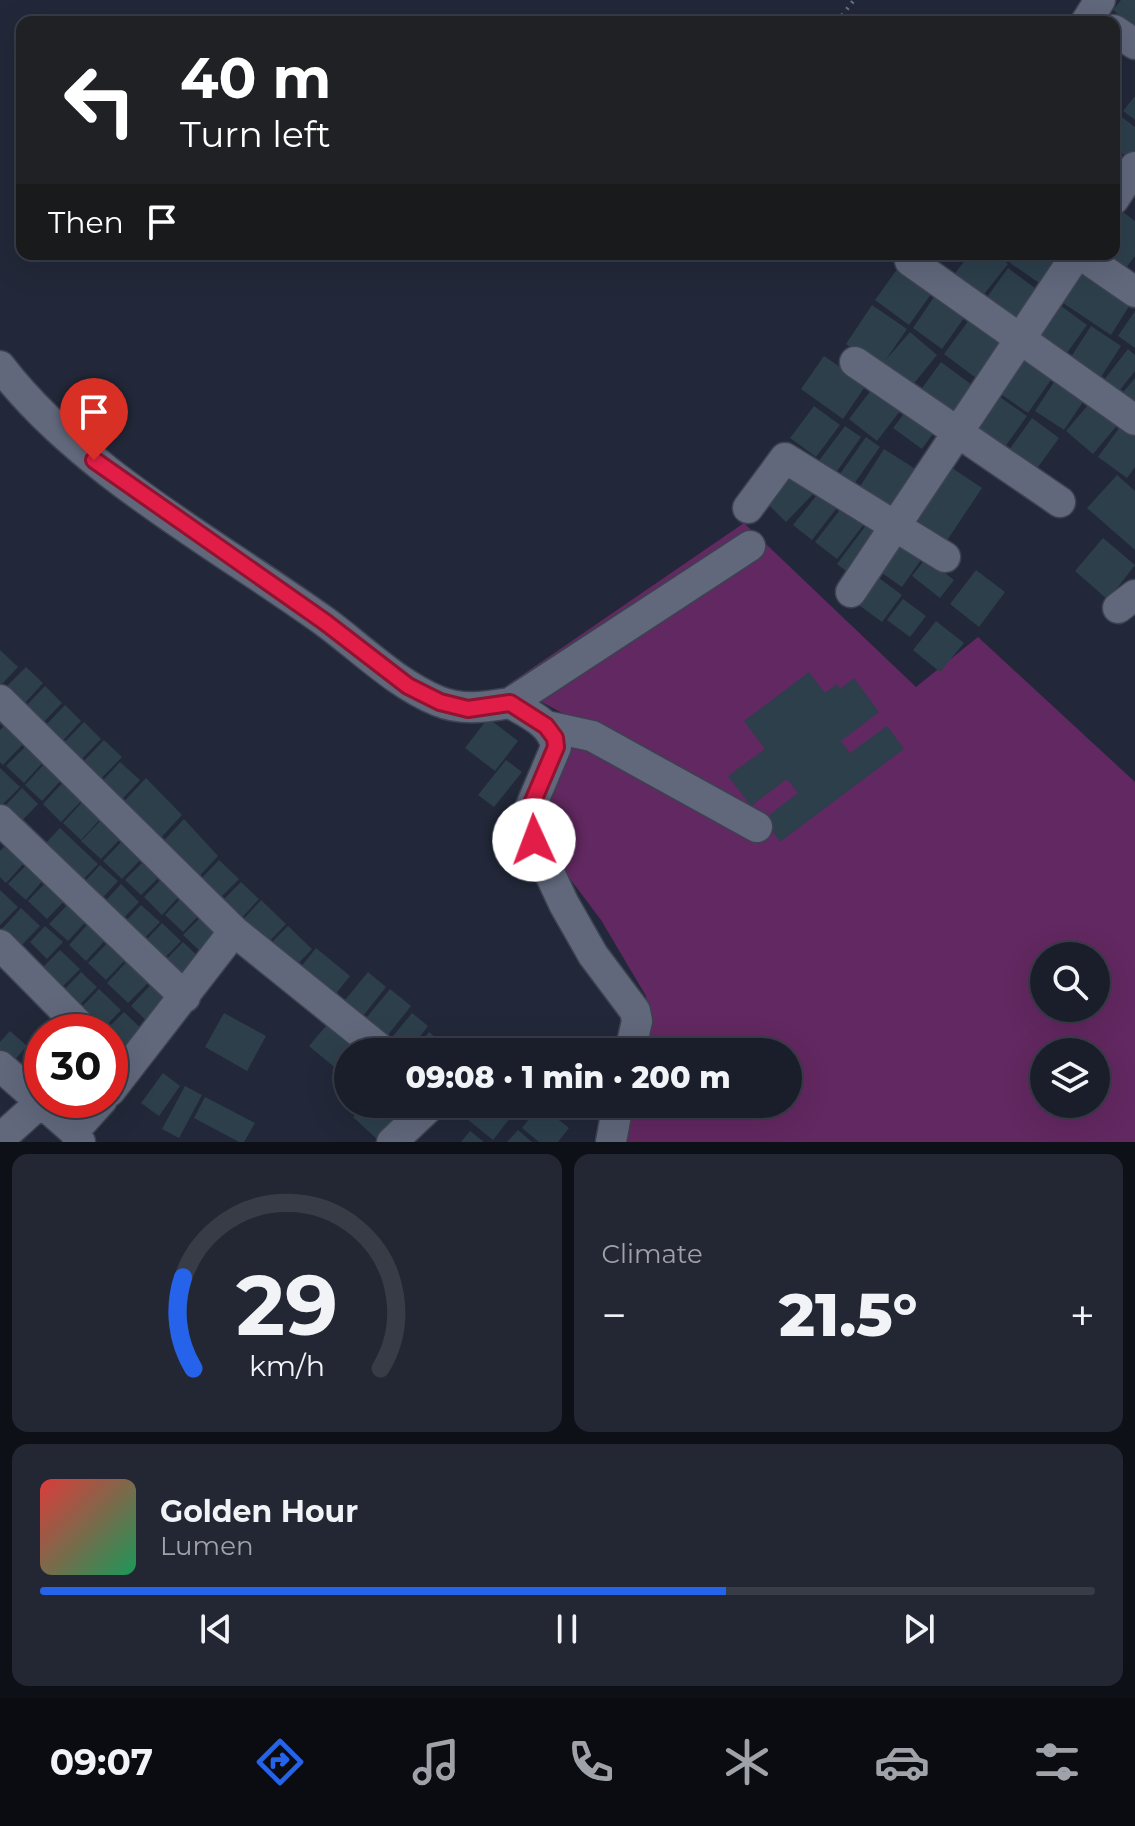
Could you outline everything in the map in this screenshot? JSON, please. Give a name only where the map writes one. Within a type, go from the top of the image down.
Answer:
[{"type":"street","points":[[1120,190],[1135,167]]},
{"type":"street","points":[[851,592],[1074,260]]},
{"type":"street","points":[[1087,260],[1135,292]]},
{"type":"street","points":[[910,261],[1135,420]]},
{"type":"street","points":[[855,362],[1060,502]]},
{"type":"street","points":[[0,366],[72,443],[161,509],[325,622],[408,686],[440,702],[468,709],[510,703],[750,546]]},
{"type":"street","points":[[748,508],[785,458],[945,557]]},
{"type":"street","points":[[0,700],[234,931],[367,1038]]},
{"type":"street","points":[[510,703],[546,726],[592,736],[757,827]]},
{"type":"street","points":[[546,726],[555,738],[556,747],[531,806],[534,840],[564,904],[593,955],[635,1011],[637,1021],[633,1038]]},
{"type":"street","points":[[0,820],[185,997]]},
{"type":"street","points":[[128,1059],[185,997],[234,931]]},
{"type":"street","points":[[0,945],[68,1014]]},
{"type":"street","points":[[0,1066],[24,1087]]},
{"type":"street","points":[[0,1139],[24,1117]]},
{"type":"street","points":[[57,1118],[77,1137],[90,1118]]},
{"type":"street","points":[[392,1142],[417,1118]]},
{"type":"street","points":[[611,1142],[615,1118]]},
{"type":"path","points":[[842,16],[854,0]]},
{"type":"shaded area","points":[[744,523],[916,687],[978,637],[1135,782],[1135,1142],[618,1142],[622,1118],[802,1118],[802,1038],[643,1038],[649,1017],[646,996],[601,920],[549,851],[539,815],[554,772],[584,725],[509,684]]},
{"type":"building","points":[[1121,0],[1135,0],[1135,27],[1113,10]]},
{"type":"building","points":[[1135,96],[1135,120],[1123,111]]},
{"type":"building","points":[[1120,116],[1135,127],[1135,150],[1129,158],[1120,152]]},
{"type":"building","points":[[1123,212],[1135,221],[1135,256],[1122,273],[1104,260],[1120,260],[1120,216]]},
{"type":"building","points":[[965,260],[1002,260],[1008,264],[977,303],[949,281]]},
{"type":"building","points":[[1012,260],[1064,260],[1045,287],[1010,263]]},
{"type":"building","points":[[900,265],[934,290],[909,325],[875,300]]},
{"type":"building","points":[[1008,268],[1039,291],[1014,326],[982,304]]},
{"type":"building","points":[[1085,269],[1133,300],[1111,335],[1063,303]]},
{"type":"building","points":[[936,294],[966,315],[942,349],[913,328]]},
{"type":"building","points":[[1057,303],[1087,325],[1062,360],[1032,338]]},
{"type":"building","points":[[872,305],[907,329],[880,368],[846,344]]},
{"type":"building","points":[[1135,311],[1135,348],[1118,336]]},
{"type":"building","points":[[969,320],[1001,345],[976,378],[944,354]]},
{"type":"building","points":[[1091,326],[1121,346],[1099,380],[1069,360]]},
{"type":"building","points":[[910,332],[937,355],[911,387],[883,363]]},
{"type":"building","points":[[1128,349],[1135,355],[1135,371],[1115,396],[1100,385]]},
{"type":"building","points":[[1020,354],[1053,377],[1028,413],[995,390]]},
{"type":"building","points":[[824,356],[866,385],[843,419],[801,389]]},
{"type":"building","points":[[941,362],[972,385],[948,418],[917,395]]},
{"type":"building","points":[[1135,378],[1135,410],[1119,397]]},
{"type":"building","points":[[1056,379],[1085,399],[1064,430],[1035,411]]},
{"type":"building","points":[[875,385],[903,407],[877,441],[849,419]]},
{"type":"building","points":[[994,393],[1027,416],[1002,451],[970,429]]},
{"type":"building","points":[[1092,400],[1120,422],[1093,454],[1066,431]]},
{"type":"building","points":[[814,406],[840,425],[816,457],[790,438]]},
{"type":"building","points":[[906,411],[935,431],[922,449],[893,428]]},
{"type":"building","points":[[1032,418],[1059,438],[1033,474],[1006,454]]},
{"type":"building","points":[[1122,424],[1135,433],[1135,467],[1127,478],[1098,457]]},
{"type":"building","points":[[845,426],[861,437],[835,474],[818,462]]},
{"type":"building","points":[[866,437],[880,447],[854,484],[840,474]]},
{"type":"building","points":[[884,449],[920,472],[895,511],[859,488]]},
{"type":"building","points":[[946,464],[982,488],[944,545],[908,522]]},
{"type":"building","points":[[797,470],[817,490],[786,522],[766,502]]},
{"type":"building","points":[[1117,475],[1135,491],[1135,550],[1087,508]]},
{"type":"building","points":[[824,486],[843,500],[812,540],[793,525]]},
{"type":"building","points":[[846,502],[868,519],[837,559],[815,542]]},
{"type":"building","points":[[870,520],[886,533],[854,577],[837,564]]},
{"type":"building","points":[[895,533],[925,554],[902,587],[872,566]]},
{"type":"building","points":[[1103,538],[1135,565],[1108,600],[1075,571]]},
{"type":"building","points":[[926,558],[954,580],[940,598],[912,576]]},
{"type":"building","points":[[976,570],[1005,592],[979,627],[950,604]]},
{"type":"building","points":[[872,573],[902,595],[882,622],[852,600]]},
{"type":"building","points":[[903,599],[926,616],[910,637],[887,620]]},
{"type":"building","points":[[936,621],[964,643],[940,672],[913,650]]},
{"type":"building","points":[[0,650],[18,667],[0,686]]},
{"type":"building","points":[[26,667],[43,683],[16,713],[0,693]]},
{"type":"building","points":[[809,672],[825,693],[837,684],[840,689],[854,678],[879,712],[841,741],[850,753],[887,726],[904,749],[780,842],[764,819],[798,793],[787,779],[751,806],[728,776],[765,749],[744,721]]},
{"type":"building","points":[[45,686],[62,703],[37,729],[19,713]]},
{"type":"building","points":[[65,705],[81,721],[55,749],[38,733]]},
{"type":"building","points":[[488,718],[518,741],[495,771],[465,748]]},
{"type":"building","points":[[84,722],[101,739],[76,765],[59,748]]},
{"type":"building","points":[[7,723],[26,741],[3,765],[0,762],[0,730]]},
{"type":"building","points":[[104,740],[122,757],[94,786],[76,769]]},
{"type":"building","points":[[28,744],[45,760],[24,783],[6,766]]},
{"type":"building","points":[[506,760],[522,772],[494,807],[478,795]]},
{"type":"building","points":[[46,762],[63,778],[42,801],[25,785]]},
{"type":"building","points":[[120,762],[140,780],[113,809],[94,790]]},
{"type":"building","points":[[0,768],[20,787],[0,807]]},
{"type":"building","points":[[146,778],[182,815],[156,843],[115,811]]},
{"type":"building","points":[[65,780],[84,798],[61,822],[43,804]]},
{"type":"building","points":[[22,788],[38,804],[16,827],[0,811]]},
{"type":"building","points":[[85,799],[103,816],[81,840],[63,823]]},
{"type":"building","points":[[104,817],[123,836],[101,859],[81,841]]},
{"type":"building","points":[[184,819],[218,856],[195,881],[157,848]]},
{"type":"building","points":[[60,828],[98,864],[77,886],[39,850]]},
{"type":"building","points":[[125,838],[144,856],[122,879],[103,861]]},
{"type":"building","points":[[8,843],[26,861],[6,883],[0,877],[0,851]]},
{"type":"building","points":[[146,859],[162,874],[141,895],[125,880]]},
{"type":"building","points":[[219,860],[239,879],[216,902],[196,884]]},
{"type":"building","points":[[28,863],[44,879],[26,900],[8,884]]},
{"type":"building","points":[[100,865],[118,881],[96,905],[78,889]]},
{"type":"building","points":[[166,874],[184,891],[162,915],[144,897]]},
{"type":"building","points":[[48,880],[67,898],[47,919],[28,901]]},
{"type":"building","points":[[241,882],[259,899],[237,923],[218,905]]},
{"type":"building","points":[[121,884],[139,902],[117,925],[99,908]]},
{"type":"building","points":[[0,890],[18,907],[0,925]]},
{"type":"building","points":[[183,896],[201,913],[183,932],[165,915]]},
{"type":"building","points":[[73,899],[91,916],[68,941],[49,924]]},
{"type":"building","points":[[261,900],[286,924],[263,948],[238,925]]},
{"type":"building","points":[[141,905],[160,922],[136,947],[117,930]]},
{"type":"building","points":[[21,908],[40,926],[18,949],[0,931]]},
{"type":"building","points":[[203,915],[223,934],[203,954],[183,935]]},
{"type":"building","points":[[95,916],[112,933],[86,961],[69,945]]},
{"type":"building","points":[[162,923],[181,941],[157,966],[138,949]]},
{"type":"building","points":[[45,926],[63,942],[47,959],[30,942]]},
{"type":"building","points":[[288,926],[312,949],[292,970],[267,947]]},
{"type":"building","points":[[113,937],[131,954],[106,980],[88,963]]},
{"type":"building","points":[[183,942],[203,961],[179,987],[158,968]]},
{"type":"building","points":[[316,948],[350,976],[330,1001],[296,973]]},
{"type":"building","points":[[60,950],[80,969],[57,992],[37,973]]},
{"type":"building","points":[[131,957],[153,978],[128,1003],[107,983]]},
{"type":"building","points":[[81,972],[97,987],[75,1010],[59,995]]},
{"type":"building","points":[[368,972],[386,987],[359,1021],[340,1006]]},
{"type":"building","points":[[154,981],[175,1000],[151,1025],[131,1006]]},
{"type":"building","points":[[99,989],[121,1010],[117,1014],[75,1014]]},
{"type":"building","points":[[390,989],[411,1006],[386,1038],[362,1023]]},
{"type":"building","points":[[224,1013],[266,1036],[247,1071],[205,1047]]},
{"type":"building","points":[[412,1013],[428,1026],[419,1038],[391,1038]]},
{"type":"building","points":[[128,1016],[145,1032],[128,1050]]},
{"type":"building","points":[[331,1020],[354,1038],[334,1038],[334,1067],[309,1046]]},
{"type":"building","points":[[10,1031],[24,1043],[24,1049],[10,1065],[0,1056],[0,1042]]},
{"type":"building","points":[[163,1073],[180,1086],[159,1116],[141,1103]]},
{"type":"building","points":[[185,1086],[202,1095],[179,1138],[162,1129]]},
{"type":"building","points":[[205,1097],[255,1123],[244,1142],[194,1118]]},
{"type":"building","points":[[354,1118],[389,1118],[397,1126],[380,1142]]},
{"type":"building","points":[[397,1118],[411,1118],[404,1125]]},
{"type":"building","points":[[466,1118],[510,1118],[493,1140]]},
{"type":"building","points":[[530,1118],[556,1118],[569,1128],[558,1142],[539,1142],[522,1128]]},
{"type":"building","points":[[518,1130],[532,1142],[507,1142]]},
{"type":"building","points":[[470,1131],[484,1142],[461,1142]]},
{"type":"route","points":[[94,460],[325,622],[408,686],[440,702],[468,709],[510,703],[538,719],[555,738],[556,747],[531,806],[534,840]]}]
